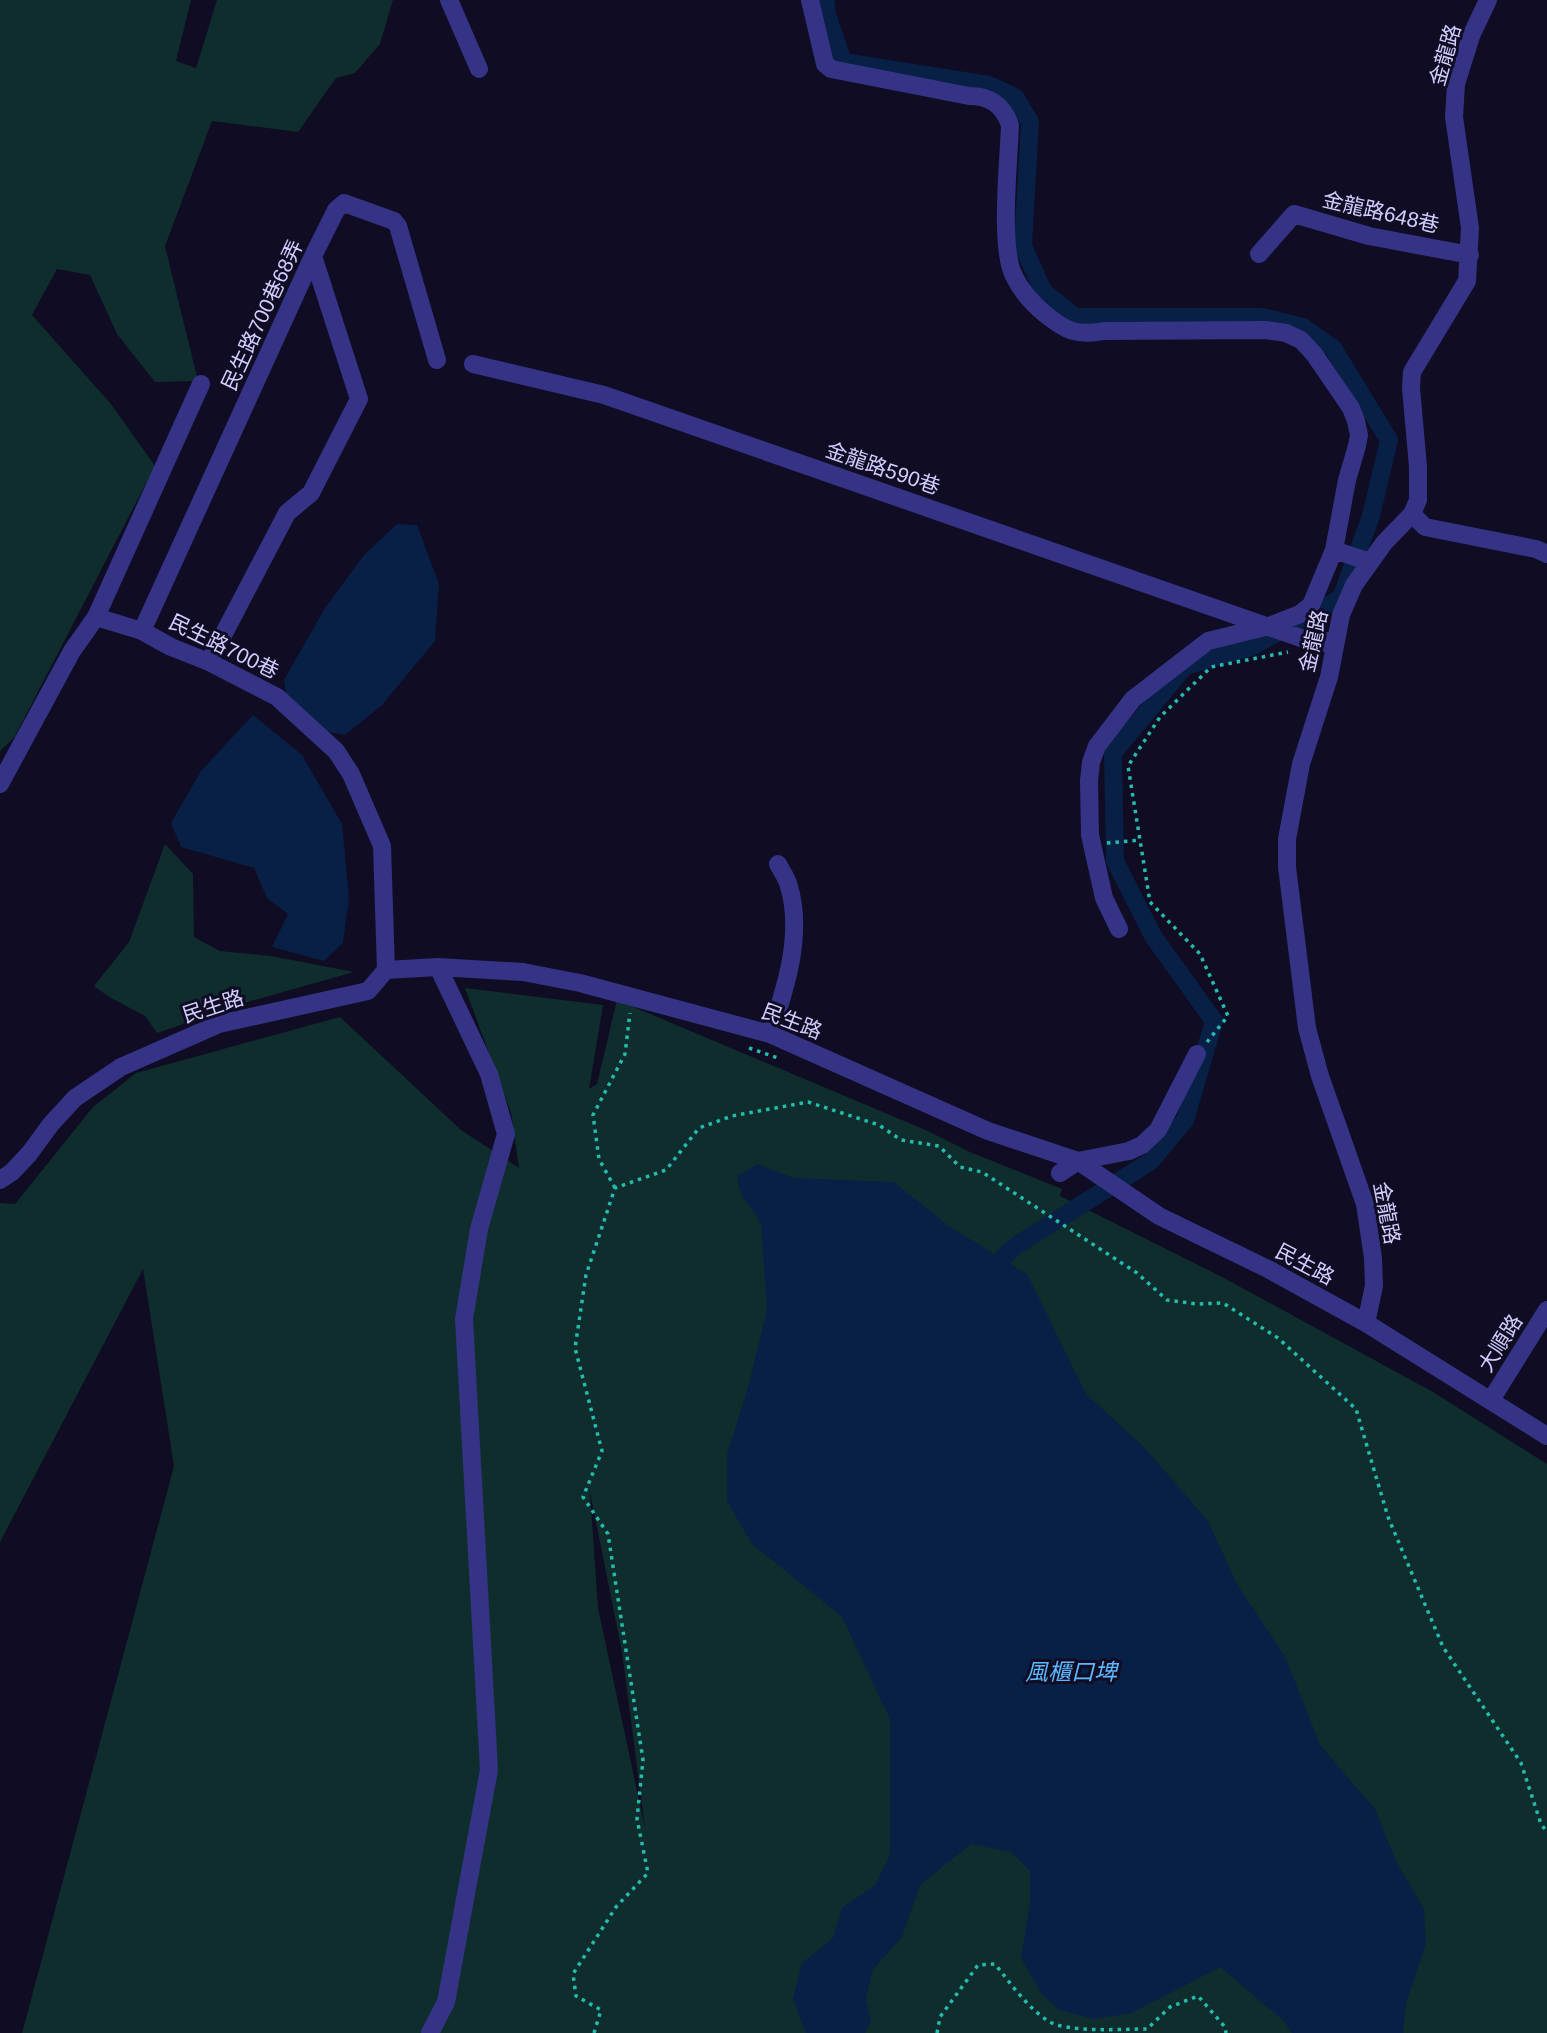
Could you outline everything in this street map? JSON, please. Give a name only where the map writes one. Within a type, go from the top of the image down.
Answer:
[{"type":"street","points":[[449,0],[479,69]]},
{"type":"street","points":[[810,0],[822,57],[831,69],[969,96],[984,96],[1006,113],[1010,125],[1005,229],[1012,274],[1031,303],[1068,331],[1083,334],[1104,331],[1266,330],[1286,333],[1301,340],[1314,354],[1351,408],[1359,435],[1347,480],[1334,550],[1311,605],[1300,614],[1271,628],[1208,640],[1133,699],[1097,746],[1091,762],[1089,781],[1092,844],[1104,898],[1119,929]]},
{"type":"street","name":"金龍路","points":[[1366,1323],[1374,1286],[1365,1204],[1320,1076],[1307,1028],[1287,867],[1287,839],[1301,764],[1329,677],[1327,642],[1353,585],[1384,543],[1412,514],[1418,500],[1412,372],[1467,281],[1470,228],[1454,117],[1455,84],[1471,36],[1487,0]]},
{"type":"street","name":"民生路700巷68弄","points":[[142,631],[313,256],[335,211],[344,203],[394,221],[398,226],[437,360]]},
{"type":"street","name":"金龍路648巷","points":[[1259,254],[1294,214],[1369,236],[1470,255]]},
{"type":"street","points":[[209,662],[286,513],[311,493],[359,399],[313,256]]},
{"type":"street","name":"金龍路590巷","points":[[473,364],[604,395],[1296,637],[1327,642]]},
{"type":"street","points":[[0,785],[72,651],[96,617],[201,384]]},
{"type":"street","points":[[1412,514],[1425,527],[1536,549],[1547,554]]},
{"type":"street","points":[[1334,550],[1370,562]]},
{"type":"street","name":"民生路700巷","points":[[96,617],[142,631],[277,697],[336,751],[351,774],[382,846],[386,970]]},
{"type":"street","points":[[770,1034],[786,988],[795,923],[788,883],[778,864]]},
{"type":"street","points":[[430,2033],[446,2002],[489,1770],[464,1319],[479,1230],[506,1134],[489,1074],[438,967]]},
{"type":"street","name":"民生路","points":[[0,1180],[29,1154],[75,1098],[121,1067],[219,1024],[368,991],[386,970],[438,967],[523,972],[580,983],[770,1034],[988,1131],[1078,1161],[1159,1216],[1268,1269],[1366,1323],[1547,1436]]},
{"type":"street","points":[[1060,1173],[1078,1161],[1129,1151],[1142,1145],[1158,1130],[1196,1054]]},
{"type":"street","name":"大順路","points":[[1491,1400],[1547,1310]]},
{"type":"path","points":[[1196,1054],[1228,1016],[1200,954],[1150,902],[1128,766],[1160,717],[1211,667],[1327,642]]},
{"type":"path","points":[[1092,844],[1140,840]]},
{"type":"path","points":[[594,2033],[601,2010],[576,1996],[573,1974],[616,1907],[648,1872],[637,1819],[643,1760],[608,1534],[583,1497],[602,1451],[575,1348],[586,1275],[615,1188],[598,1159],[593,1115],[625,1055],[632,997]]},
{"type":"path","points":[[746,1047],[785,1061]]},
{"type":"path","points":[[615,1188],[666,1170],[699,1128],[732,1116],[808,1102],[879,1125],[901,1140],[939,1146],[960,1167],[982,1172],[1137,1273],[1167,1300],[1197,1304],[1223,1303],[1278,1338],[1356,1409],[1388,1517],[1443,1647],[1521,1763],[1541,1824],[1547,1832]]},
{"type":"path","points":[[937,2033],[940,2017],[978,1965],[995,1964],[1028,2006],[1051,2023],[1094,2030],[1147,2029],[1170,2007],[1198,1996],[1225,2027],[1226,2033]]},
{"type":"green space","points":[[0,0],[191,0],[176,61],[196,68],[217,0],[393,0],[380,44],[355,73],[336,78],[298,132],[212,121],[165,246],[198,381],[155,382],[117,334],[90,275],[57,269],[32,315],[111,404],[155,466],[14,738],[0,751]]},
{"type":"green space","points":[[165,844],[193,874],[194,937],[220,951],[271,956],[354,972],[251,1001],[157,1033],[145,1016],[94,986],[129,942]]},
{"type":"green space","points":[[465,988],[603,1005],[589,1089],[597,1084],[617,1000],[1062,1189],[1060,1196],[1224,1278],[1433,1392],[1547,1464],[1547,2033],[22,2033],[174,1466],[143,1269],[0,1542],[0,1203],[15,1204],[93,1107],[136,1073],[340,1017],[461,1130],[519,1168],[511,1113]],"holes":[[[590,1492],[622,1652],[645,1828],[598,1608]]]},
{"type":"water","points":[[397,524],[417,525],[439,584],[435,641],[382,705],[345,735],[323,731],[287,702],[284,680],[325,608],[364,555]]},
{"type":"water","points":[[253,715],[302,755],[342,824],[349,897],[343,943],[324,961],[272,947],[288,914],[267,898],[254,868],[181,847],[171,823],[201,771]]},
{"type":"water","name":"風櫃口埤","points":[[757,1164],[794,1178],[894,1182],[949,1226],[1027,1274],[1086,1394],[1144,1447],[1208,1521],[1237,1584],[1285,1656],[1320,1745],[1375,1809],[1397,1863],[1424,1909],[1426,1944],[1406,2003],[1403,2033],[1292,2033],[1284,2021],[1220,1967],[1132,2013],[1094,2019],[1059,2010],[1041,1993],[1021,1958],[1030,1903],[1030,1871],[1011,1852],[971,1844],[920,1885],[902,1937],[872,1971],[866,1999],[871,2021],[865,2033],[806,2033],[793,1999],[802,1963],[833,1938],[842,1908],[875,1885],[890,1854],[890,1719],[842,1617],[752,1544],[727,1501],[727,1454],[747,1391],[767,1310],[761,1223],[741,1194],[737,1177]]},
{"type":"waterway","points":[[825,0],[827,15],[843,62],[989,85],[1015,97],[1030,122],[1023,246],[1043,291],[1075,317],[1263,317],[1303,327],[1333,348],[1389,440],[1371,516],[1341,598],[1251,647],[1185,666],[1113,753],[1115,861],[1153,936],[1214,1021],[1185,1120],[1151,1161],[1017,1245],[1002,1258],[999,1280]]}]
